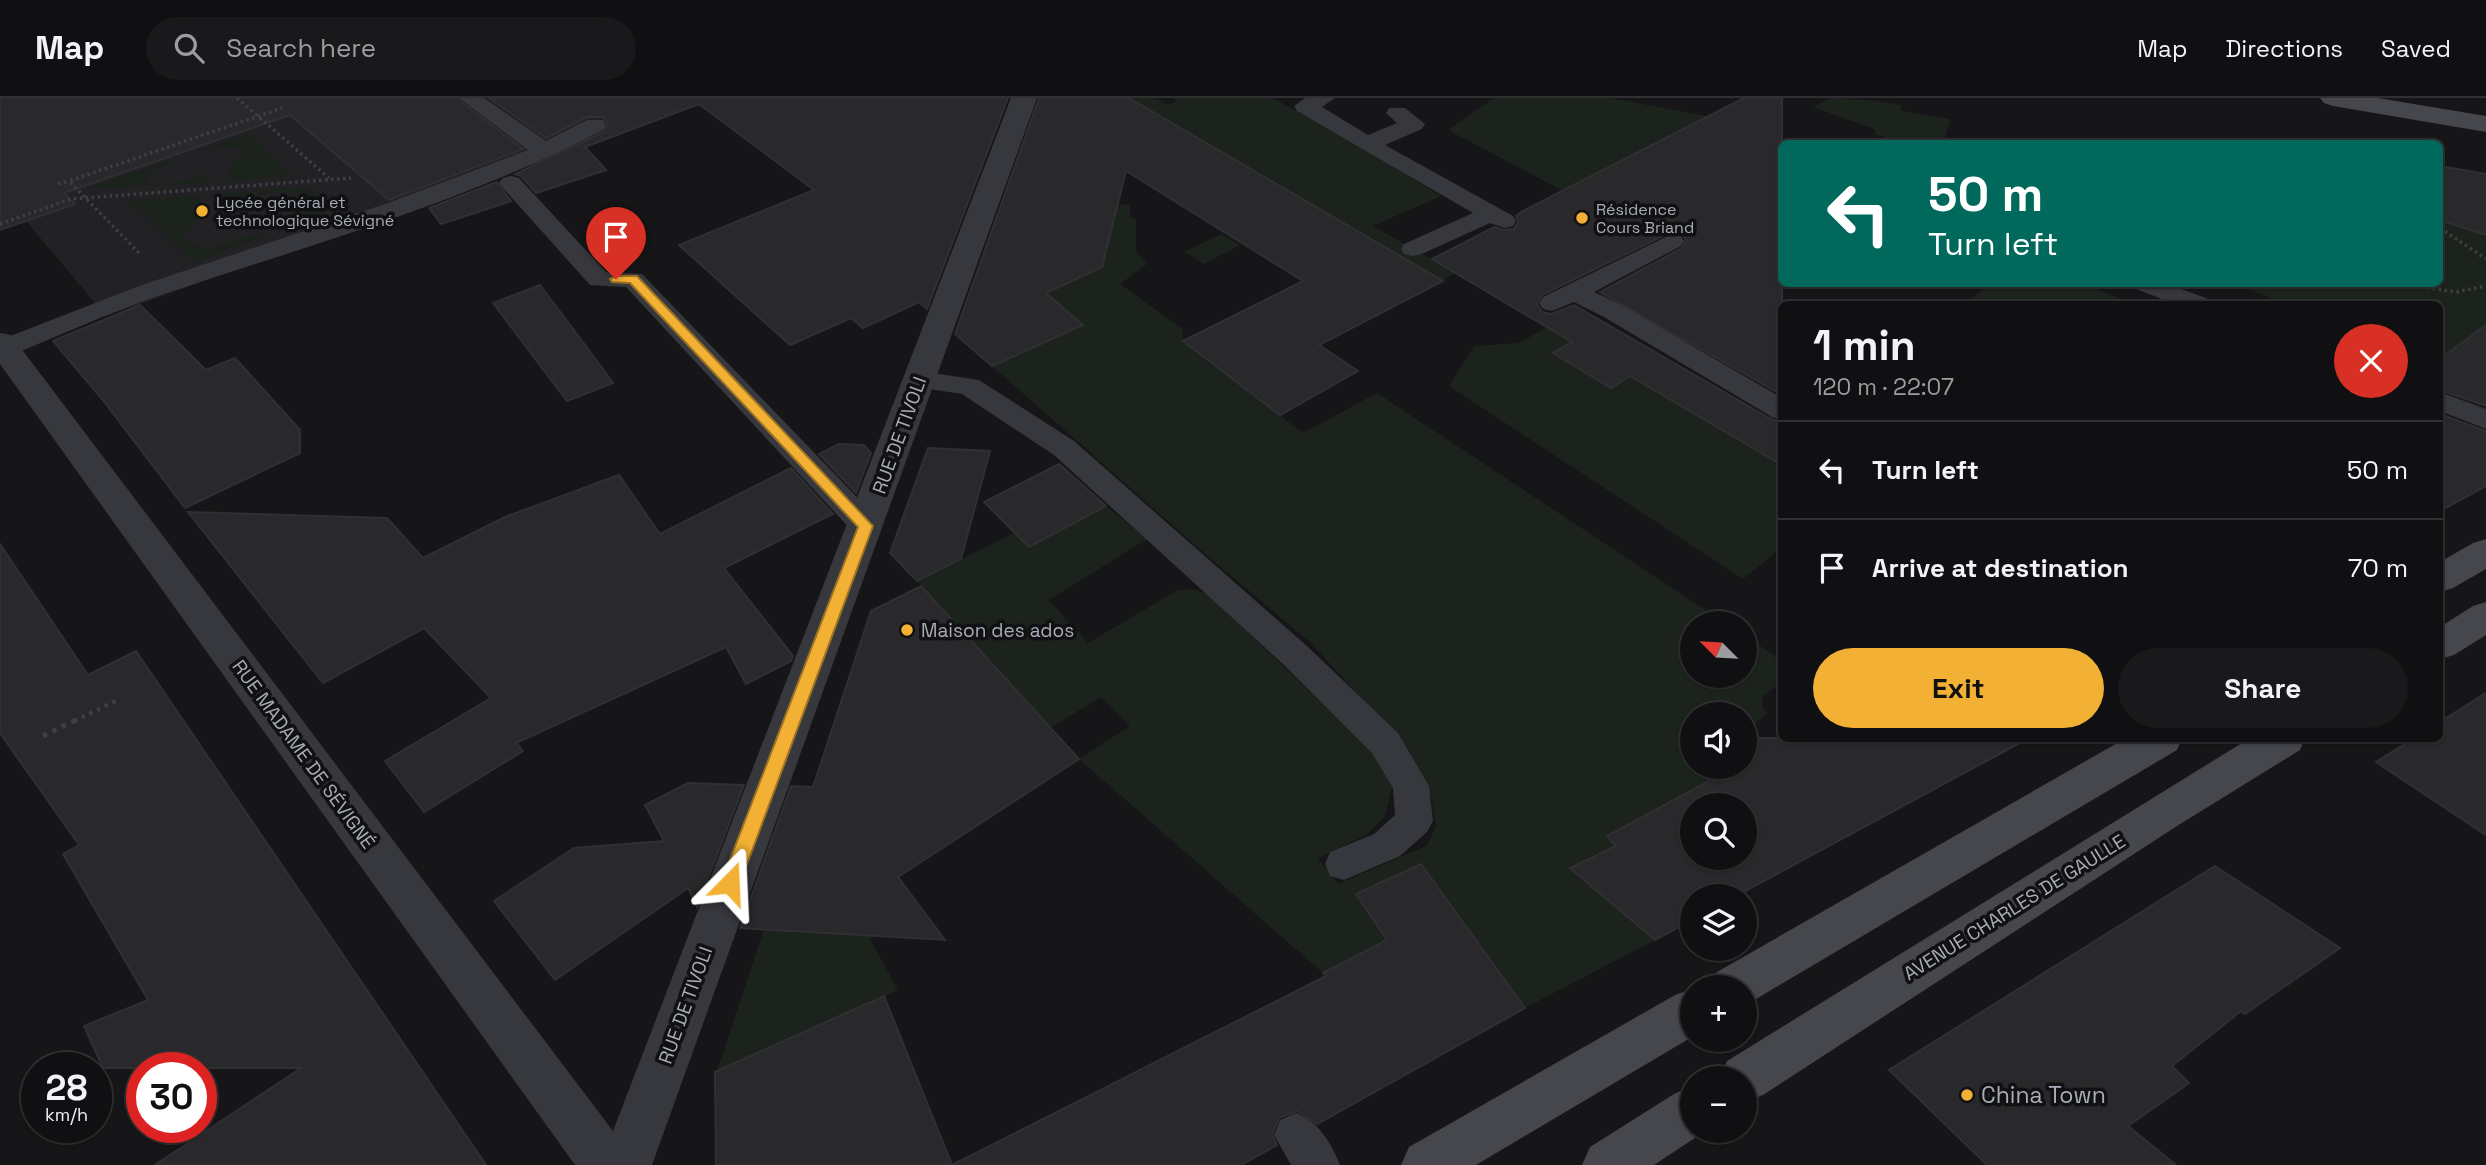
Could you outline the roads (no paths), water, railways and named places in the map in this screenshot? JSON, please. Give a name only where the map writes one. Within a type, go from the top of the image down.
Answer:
[{"type":"main road","points":[[2333,98],[2486,124]]},
{"type":"main road","points":[[2443,577],[2486,552]]},
{"type":"main road","points":[[2443,643],[2486,616]]},
{"type":"main road","points":[[1755,975],[2155,742]]},
{"type":"main road","name":"AVENUE CHARLES DE GAULLE","points":[[1757,1070],[2278,742]]},
{"type":"main road","points":[[1427,1165],[1680,1018]]},
{"type":"main road","points":[[1608,1165],[1680,1119]]},
{"type":"street","name":"RUE DE TIVOLI","points":[[626,1165],[1024,98]]},
{"type":"street","name":"RUE MADAME DE SÉVIGNÉ","points":[[2,345],[607,1165]]},
{"type":"lane","points":[[470,98],[545,151]]},
{"type":"lane","points":[[1324,98],[1305,106],[1498,217],[1413,249]]},
{"type":"lane","points":[[1367,144],[1414,124],[1397,113]]},
{"type":"lane","points":[[2,345],[168,284],[399,207],[545,151],[595,125]]},
{"type":"lane","points":[[511,183],[599,280],[633,279],[866,526]]},
{"type":"lane","points":[[1672,241],[1563,297],[1613,311],[1778,409]]},
{"type":"lane","points":[[1579,260],[1605,275]]},
{"type":"lane","points":[[2153,287],[2189,301]]},
{"type":"lane","points":[[919,380],[969,386],[1064,448],[1286,647],[1385,743],[1411,786],[1414,821],[1387,845],[1344,864]]},
{"type":"lane","points":[[2443,402],[2486,420]]},
{"type":"place","name":"Lycée général et technologique Sévigné","points":[[202,211]]},
{"type":"place","name":"Résidence Cours Briand","points":[[1582,218]]},
{"type":"place","name":"Maison des ados","points":[[907,630]]},
{"type":"place","name":"China Town","points":[[1967,1095]]}]
